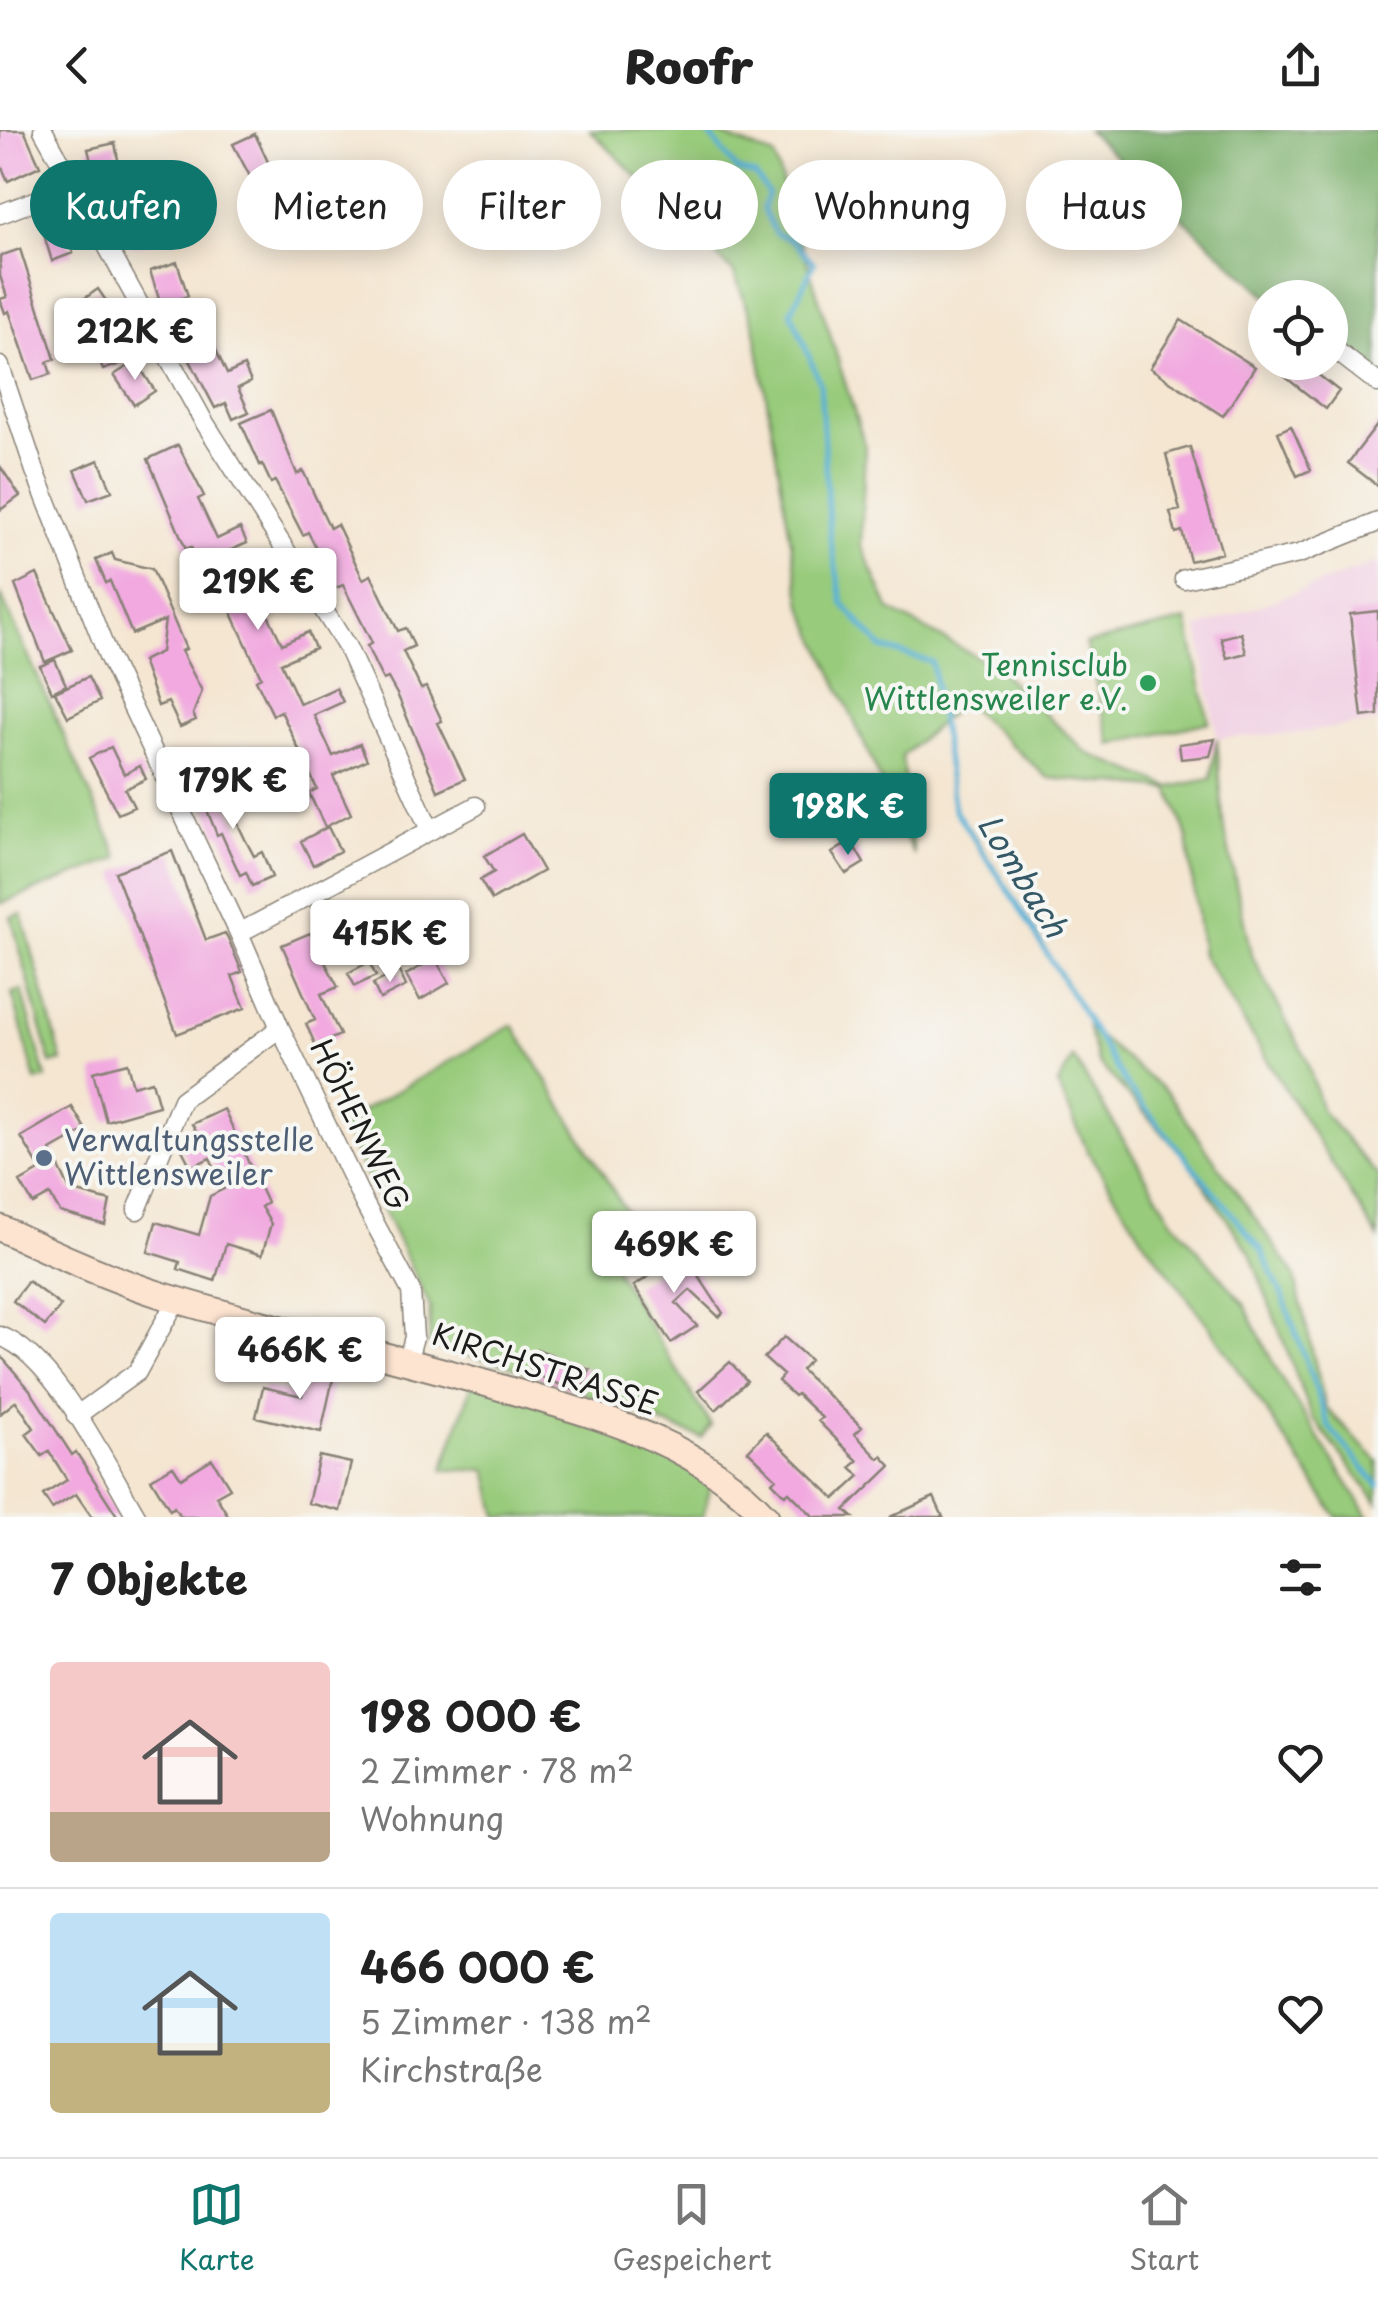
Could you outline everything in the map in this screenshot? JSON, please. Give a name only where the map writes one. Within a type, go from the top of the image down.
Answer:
[{"type":"street","points":[[43,130],[60,160]]},
{"type":"street","points":[[0,214],[30,203]]},
{"type":"street","points":[[109,250],[203,420],[347,646],[430,830]]},
{"type":"street","points":[[1348,360],[1378,382]]},
{"type":"street","name":"HÖHENWEG","points":[[0,366],[35,471],[108,656],[280,1028],[411,1291],[414,1336],[408,1359]]},
{"type":"street","points":[[1184,578],[1299,554],[1378,522]]},
{"type":"street","points":[[239,933],[476,806]]},
{"type":"street","points":[[137,1210],[182,1100],[280,1028]]},
{"type":"street","name":"KIRCHSTRASSE","points":[[0,1228],[70,1261],[177,1299],[408,1359],[574,1409],[677,1447],[714,1468],[766,1517]]},
{"type":"street","points":[[76,1416],[137,1372],[177,1299]]},
{"type":"street","points":[[0,1336],[17,1342],[44,1367],[137,1517]]},
{"type":"shaded area","points":[[1378,562],[1378,722],[1292,734],[1217,738],[1198,628]]},
{"type":"green space","points":[[590,130],[709,130],[774,156],[778,169],[778,250],[803,250],[865,446],[861,545],[890,610],[994,666],[1087,753],[1170,787],[1211,779],[1217,738],[1223,822],[1251,954],[1306,1058],[1322,1111],[1378,1176],[1378,1238],[1202,955],[1187,837],[1169,789],[1048,778],[963,702],[902,756],[914,855],[802,605],[754,325],[734,273],[711,250],[758,250],[758,160],[621,161]]},
{"type":"green space","points":[[1087,130],[1378,130],[1378,378],[1348,357],[1348,280],[1250,280],[1182,218],[1182,160],[1120,160]]},
{"type":"green space","points":[[0,593],[119,858],[0,904]]},
{"type":"green space","name":"Tennisclub Wittlensweiler e.V.","points":[[1187,620],[1209,722],[1111,745],[1086,644]]},
{"type":"green space","points":[[22,914],[62,1061],[51,1064],[11,917]]},
{"type":"green space","points":[[22,990],[46,1078],[36,1081],[12,993]]},
{"type":"green space","points":[[513,1025],[636,1228],[616,1240],[616,1271],[711,1425],[702,1438],[507,1365],[429,1346],[430,1307],[341,1123]]},
{"type":"green space","points":[[1088,1028],[1167,1092],[1294,1274],[1326,1408],[1378,1461],[1378,1503],[1312,1417],[1250,1253],[1188,1161],[1098,1062]]},
{"type":"green space","points":[[1073,1057],[1172,1219],[1244,1304],[1280,1377],[1369,1517],[1337,1517],[1214,1333],[1142,1237],[1088,1152],[1058,1085]]},
{"type":"green space","points":[[474,1379],[714,1468],[703,1517],[498,1517],[487,1470],[443,1470]]},
{"type":"building","points":[[0,130],[24,130],[37,160],[30,160],[30,171],[8,181],[0,163]]},
{"type":"building","points":[[255,134],[267,160],[241,160],[233,144]]},
{"type":"building","points":[[115,143],[118,160],[91,160],[88,149]]},
{"type":"building","points":[[20,249],[55,359],[47,362],[51,374],[33,380],[9,311],[5,313],[0,299],[7,297],[0,276],[0,256]]},
{"type":"building","points":[[49,250],[72,250],[73,253],[52,261]]},
{"type":"building","points":[[177,262],[188,296],[179,299],[193,329],[204,324],[227,374],[244,366],[251,382],[238,388],[249,412],[233,419],[226,403],[215,408],[161,305],[150,271]]},
{"type":"building","points":[[98,289],[117,317],[96,331],[78,303]]},
{"type":"building","points":[[1181,320],[1248,363],[1248,378],[1223,416],[1150,368]]},
{"type":"building","points":[[112,347],[120,364],[103,370],[96,353]]},
{"type":"building","points":[[136,361],[155,391],[134,405],[114,375]]},
{"type":"building","points":[[1289,380],[1325,380],[1339,391],[1326,409]]},
{"type":"building","points":[[271,410],[297,474],[303,471],[330,528],[337,524],[363,579],[371,575],[398,631],[406,628],[414,646],[403,651],[421,689],[426,687],[442,721],[438,723],[465,779],[438,791],[398,696],[375,664],[367,646],[372,643],[343,585],[336,588],[308,532],[303,535],[275,481],[271,483],[260,465],[241,423]]},
{"type":"building","points":[[1378,424],[1378,486],[1348,463]]},
{"type":"building","points":[[1291,426],[1311,470],[1297,476],[1278,432]]},
{"type":"building","points":[[178,445],[204,496],[198,499],[217,539],[240,528],[247,543],[229,551],[247,592],[274,579],[282,595],[263,604],[282,644],[308,632],[315,648],[281,663],[300,704],[336,688],[343,702],[314,715],[333,756],[360,744],[367,760],[333,776],[351,814],[325,827],[309,793],[317,789],[281,711],[273,715],[256,680],[261,677],[226,600],[218,604],[191,547],[186,549],[148,459]]},
{"type":"building","points":[[1190,447],[1222,553],[1190,561],[1182,531],[1176,533],[1170,512],[1180,510],[1166,454]]},
{"type":"building","points":[[99,460],[112,491],[88,500],[75,470]]},
{"type":"building","points":[[0,466],[20,496],[0,510]]},
{"type":"building","points":[[112,553],[115,560],[152,569],[186,649],[181,651],[202,691],[193,714],[196,720],[180,727],[168,702],[158,706],[142,661],[161,652],[165,620],[132,634],[110,581],[106,583],[96,560]]},
{"type":"building","points":[[37,574],[72,650],[45,662],[15,585]]},
{"type":"building","points":[[1378,611],[1378,715],[1362,717],[1350,614]]},
{"type":"building","points":[[1241,633],[1246,653],[1227,658],[1221,638]]},
{"type":"building","points":[[55,660],[66,685],[52,692],[40,666]]},
{"type":"building","points":[[88,677],[100,701],[68,717],[55,692]]},
{"type":"building","name":"Tennisclub Wittlensweiler e.V.","points":[[1215,739],[1210,756],[1181,759],[1179,744]]},
{"type":"building","points":[[111,747],[124,774],[140,766],[146,779],[125,789],[134,807],[118,814],[89,758]]},
{"type":"building","points":[[224,778],[234,798],[227,801],[245,839],[254,856],[262,852],[272,877],[252,886],[246,872],[240,875],[221,833],[217,835],[199,790]]},
{"type":"building","points":[[328,827],[340,851],[313,865],[301,841]]},
{"type":"building","points":[[522,834],[543,871],[492,900],[480,880],[494,872],[484,856]]},
{"type":"building","points":[[851,841],[864,863],[846,874],[832,853]]},
{"type":"building","points":[[172,851],[206,940],[225,933],[228,938],[242,972],[232,976],[245,1008],[177,1034],[115,872]]},
{"type":"building","points":[[310,933],[338,987],[321,994],[340,1035],[316,1046],[306,1024],[315,1020],[282,945]]},
{"type":"building","points":[[435,958],[449,983],[420,1000],[406,975]]},
{"type":"building","points":[[369,962],[376,976],[355,986],[348,973]]},
{"type":"building","points":[[399,971],[406,986],[380,999],[373,984]]},
{"type":"building","points":[[127,1063],[133,1086],[152,1081],[159,1106],[106,1121],[93,1072]]},
{"type":"building","name":"Verwaltungsstelle Wittlensweiler","points":[[72,1107],[86,1130],[51,1150],[70,1190],[110,1201],[105,1225],[60,1212],[50,1195],[33,1204],[20,1182],[41,1170],[21,1137]]},
{"type":"building","points":[[224,1109],[267,1203],[261,1207],[271,1224],[262,1255],[226,1244],[215,1281],[178,1269],[180,1262],[148,1252],[156,1222],[199,1235],[210,1196],[224,1189],[210,1158],[191,1167],[178,1142],[196,1131],[192,1124]]},
{"type":"building","points":[[684,1254],[723,1313],[719,1317],[690,1290],[676,1303],[697,1326],[671,1343],[634,1286]]},
{"type":"building","points":[[28,1281],[61,1306],[45,1326],[13,1301]]},
{"type":"building","points":[[784,1337],[810,1360],[801,1370],[862,1427],[855,1434],[891,1466],[845,1510],[853,1517],[814,1517],[789,1492],[785,1495],[772,1482],[776,1478],[748,1451],[766,1432],[835,1499],[860,1476],[851,1467],[858,1461],[818,1421],[822,1418],[778,1381],[783,1375],[764,1358]]},
{"type":"building","points":[[537,1349],[590,1370],[581,1393],[528,1372]]},
{"type":"building","points":[[0,1355],[30,1390],[72,1455],[76,1452],[118,1517],[92,1517],[76,1494],[52,1509],[43,1495],[67,1480],[49,1451],[42,1456],[26,1434],[34,1428],[16,1401],[0,1414]]},
{"type":"building","points":[[730,1362],[747,1381],[716,1410],[698,1391]]},
{"type":"building","points":[[309,1364],[335,1370],[321,1432],[256,1417],[263,1387],[302,1396]]},
{"type":"building","points":[[319,1456],[351,1463],[340,1511],[308,1503]]},
{"type":"building","points":[[212,1459],[230,1488],[216,1496],[229,1517],[181,1517],[174,1507],[170,1510],[151,1479],[173,1466],[181,1478]]},
{"type":"building","points":[[934,1497],[943,1517],[890,1517]]},
{"type":"waterway","name":"Lombach","points":[[706,130],[737,170],[755,175],[768,193],[763,208],[775,233],[792,240],[814,263],[791,312],[820,383],[830,537],[843,604],[882,648],[932,662],[954,809],[1011,894],[1127,1086],[1261,1249],[1284,1299],[1329,1427],[1378,1485]]},
{"type":"place","name":"Tennisclub Wittlensweiler e.V.","points":[[1148,683]]},
{"type":"place","name":"Verwaltungsstelle Wittlensweiler","points":[[44,1158]]}]
